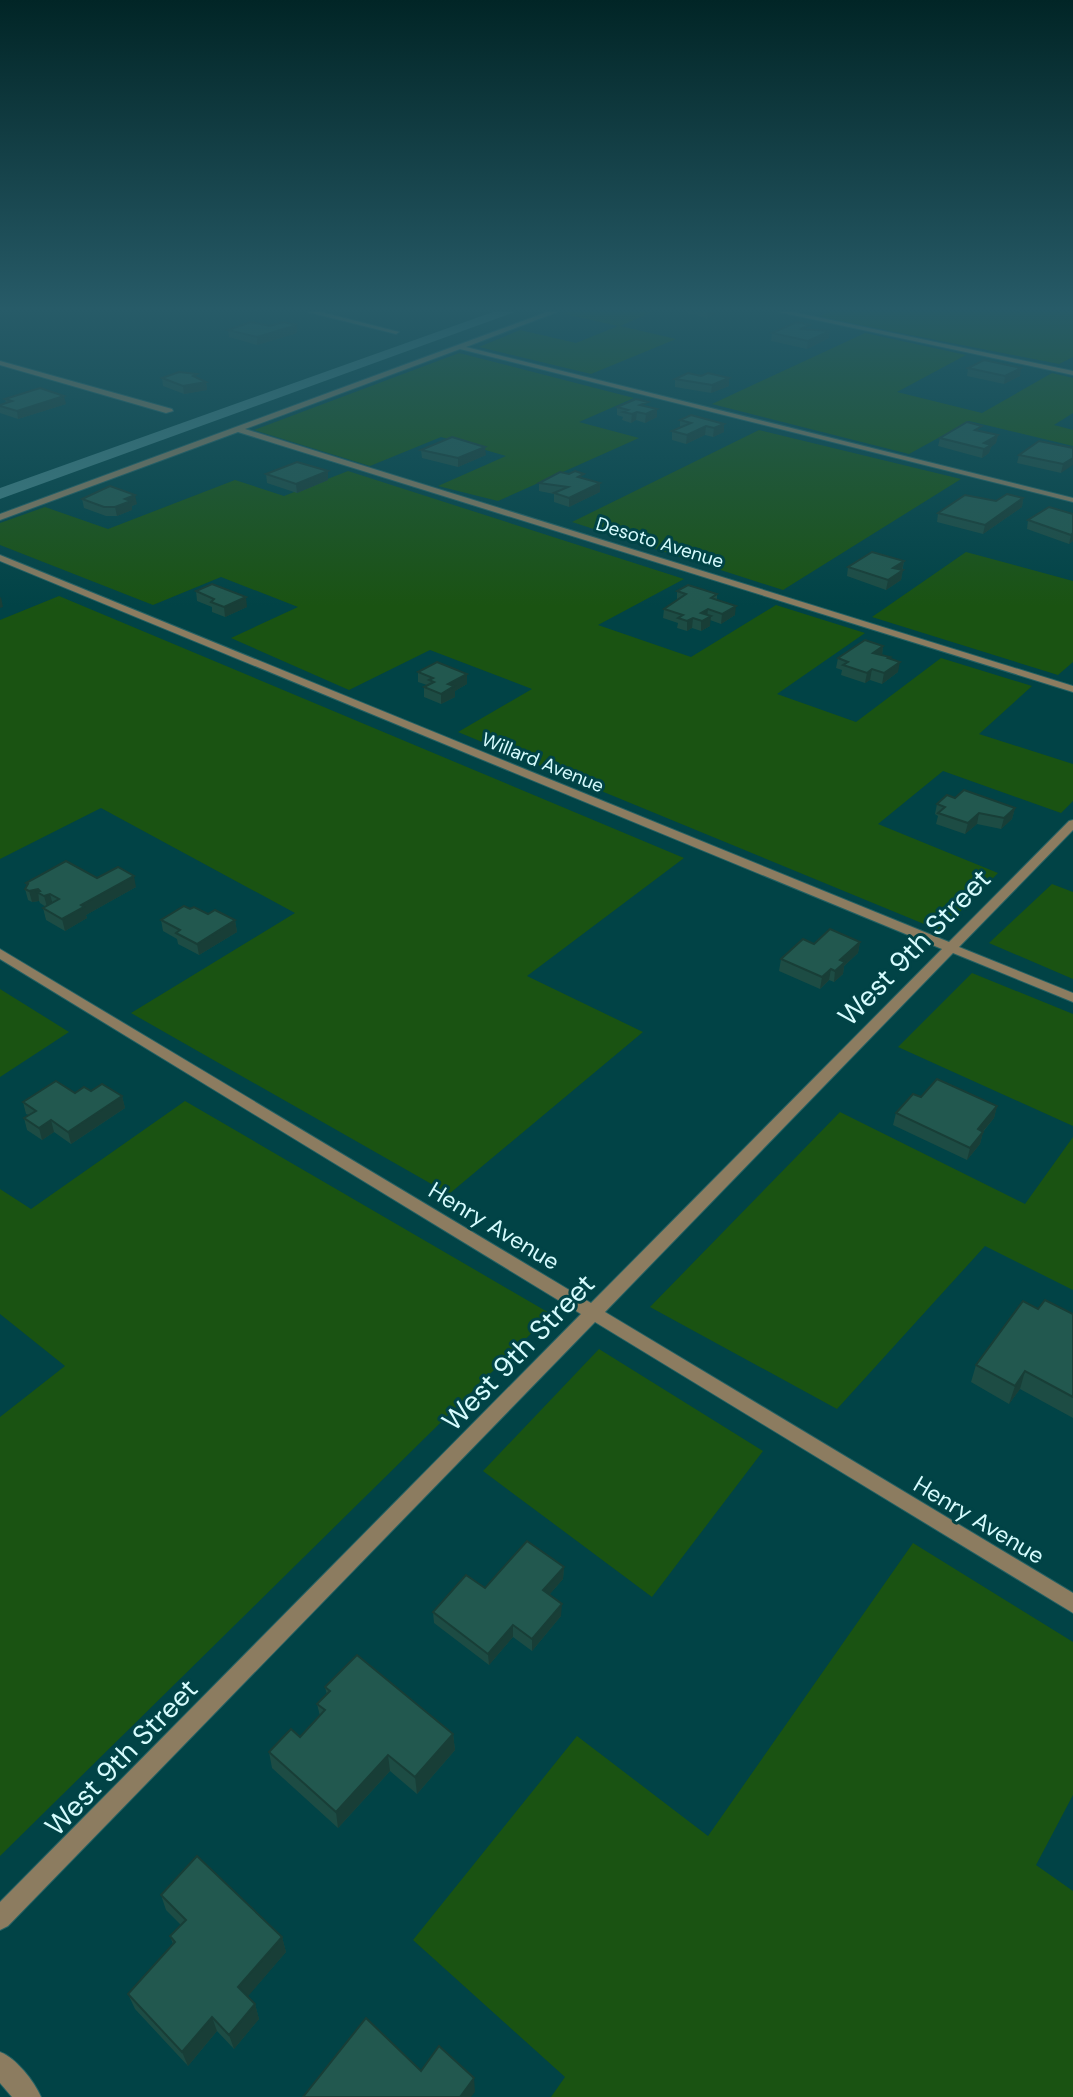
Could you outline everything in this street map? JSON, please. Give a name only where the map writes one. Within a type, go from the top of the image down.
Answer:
[{"type":"street","points":[[165,410],[169,411]]},
{"type":"street","points":[[0,517],[289,410]]},
{"type":"street","points":[[712,410],[1073,500]]},
{"type":"street","name":"Desoto Avenue","points":[[237,429],[1073,689]]},
{"type":"street","name":"Willard Avenue","points":[[0,558],[1073,998]]},
{"type":"street","name":"West 9th Street","points":[[0,1918],[1073,823]]},
{"type":"street","name":"Henry Avenue","points":[[0,953],[1073,1604]]},
{"type":"street","points":[[0,2064],[28,2097]]},
{"type":"green space","points":[[308,410],[607,410],[579,422],[639,438],[498,501],[438,486],[506,456],[441,437],[370,466],[254,430]]},
{"type":"green space","points":[[735,410],[969,410],[982,413],[987,410],[1073,410],[1073,413],[1054,425],[1073,430],[1073,446],[969,421],[909,454]]},
{"type":"green space","points":[[759,430],[961,479],[783,590],[572,522]]},
{"type":"green space","points":[[348,471],[684,579],[598,625],[691,657],[776,605],[865,633],[777,694],[856,722],[941,658],[1032,686],[979,734],[1073,764],[1073,801],[1061,813],[943,771],[878,824],[998,873],[941,931],[458,732],[532,689],[430,650],[349,690],[231,638],[298,607],[221,577],[153,605],[0,545],[0,523],[45,507],[108,529],[235,480],[284,496]]},
{"type":"green space","points":[[966,552],[1073,581],[1073,662],[1058,675],[872,617]]},
{"type":"green space","points":[[59,596],[684,858],[527,976],[643,1032],[449,1194],[131,1013],[295,913],[101,808],[0,859],[0,620]]},
{"type":"green space","points":[[1052,884],[1073,892],[1073,979],[989,943]]},
{"type":"green space","points":[[972,973],[1073,1014],[1073,1126],[898,1047]]},
{"type":"green space","points":[[0,989],[69,1032],[0,1077]]},
{"type":"green space","points":[[185,1101],[551,1314],[0,1856],[0,1417],[65,1366],[0,1314],[0,1189],[31,1209]]},
{"type":"green space","points":[[840,1112],[1025,1204],[1073,1137],[1073,1290],[985,1246],[837,1409],[650,1307]]},
{"type":"green space","points":[[599,1349],[763,1451],[652,1597],[483,1471]]},
{"type":"green space","points":[[913,1543],[1073,1642],[1073,1795],[1036,1865],[1073,1891],[1073,2097],[551,2097],[565,2077],[413,1940],[577,1736],[708,1836]]},
{"type":"building","points":[[655,410],[646,414],[623,412]]},
{"type":"building","points":[[691,415],[724,424],[714,428],[706,426],[687,435],[672,431],[691,423],[680,420]]},
{"type":"building","points":[[967,422],[982,426],[975,430],[998,435],[984,443],[991,445],[984,449],[940,438]]},
{"type":"building","points":[[452,437],[485,447],[458,458],[421,450]]},
{"type":"building","points":[[1039,441],[1073,448],[1073,458],[1063,464],[1019,455]]},
{"type":"building","points":[[297,462],[328,471],[296,484],[266,474]]},
{"type":"building","points":[[575,471],[584,474],[578,477],[600,483],[569,498],[554,493],[568,487],[539,483],[560,472],[569,474]]},
{"type":"building","points":[[110,486],[135,495],[125,499],[131,501],[115,507],[104,507],[82,499]]},
{"type":"building","points":[[1007,494],[1023,498],[985,525],[938,513],[965,495],[996,501]]},
{"type":"building","points":[[1049,507],[1073,514],[1071,535],[1028,520]]},
{"type":"building","points":[[872,552],[904,561],[893,568],[903,570],[888,580],[848,567]]},
{"type":"building","points":[[212,584],[246,597],[224,607],[211,602],[214,599],[196,591]]},
{"type":"building","points":[[688,585],[717,594],[711,598],[736,606],[722,614],[708,609],[701,613],[711,616],[702,621],[678,618],[683,615],[664,609],[686,594],[677,591]]},
{"type":"building","points":[[865,640],[883,646],[873,653],[900,662],[884,673],[872,669],[867,673],[843,665],[848,662],[838,658]]},
{"type":"building","points":[[437,662],[467,674],[448,684],[454,686],[441,694],[424,687],[434,682],[429,680],[433,678],[418,672]]},
{"type":"building","points":[[964,790],[1015,808],[1004,818],[979,813],[968,823],[938,813],[945,807],[937,804],[947,795],[955,798]]},
{"type":"building","points":[[66,861],[97,878],[118,867],[134,876],[81,905],[84,907],[62,919],[43,908],[59,899],[50,894],[44,896],[37,892],[40,891],[38,889],[25,889],[28,884],[26,883]]},
{"type":"building","points":[[184,906],[190,909],[194,907],[208,914],[215,910],[235,920],[197,944],[176,933],[180,930],[161,920]]},
{"type":"building","points":[[830,929],[860,942],[840,960],[845,962],[835,971],[831,969],[822,977],[781,959],[803,939],[814,944]]},
{"type":"building","points":[[937,1079],[997,1106],[978,1129],[983,1132],[970,1148],[896,1113],[913,1094],[921,1097]]},
{"type":"building","points":[[56,1081],[75,1093],[84,1087],[91,1091],[102,1084],[122,1096],[68,1132],[51,1120],[39,1128],[24,1118],[36,1111],[23,1102]]},
{"type":"building","points":[[1045,1300],[1073,1314],[1073,1397],[1025,1371],[1015,1386],[976,1365],[1023,1301],[1038,1309]]},
{"type":"building","points":[[527,1541],[564,1567],[543,1590],[562,1604],[532,1639],[513,1625],[488,1654],[433,1612],[466,1575],[485,1588]]},
{"type":"building","points":[[357,1655],[453,1734],[415,1777],[388,1755],[336,1812],[269,1752],[291,1729],[300,1737],[325,1710],[317,1704],[330,1691],[325,1687]]},
{"type":"building","points":[[197,1856],[282,1937],[238,1987],[255,2004],[229,2035],[212,2017],[182,2052],[128,1994],[175,1942],[170,1936],[186,1920],[161,1895]]},
{"type":"building","points":[[366,2018],[421,2071],[439,2046],[474,2078],[460,2097],[303,2097]]},
{"type":"waterway","points":[[0,494],[235,410]]}]
